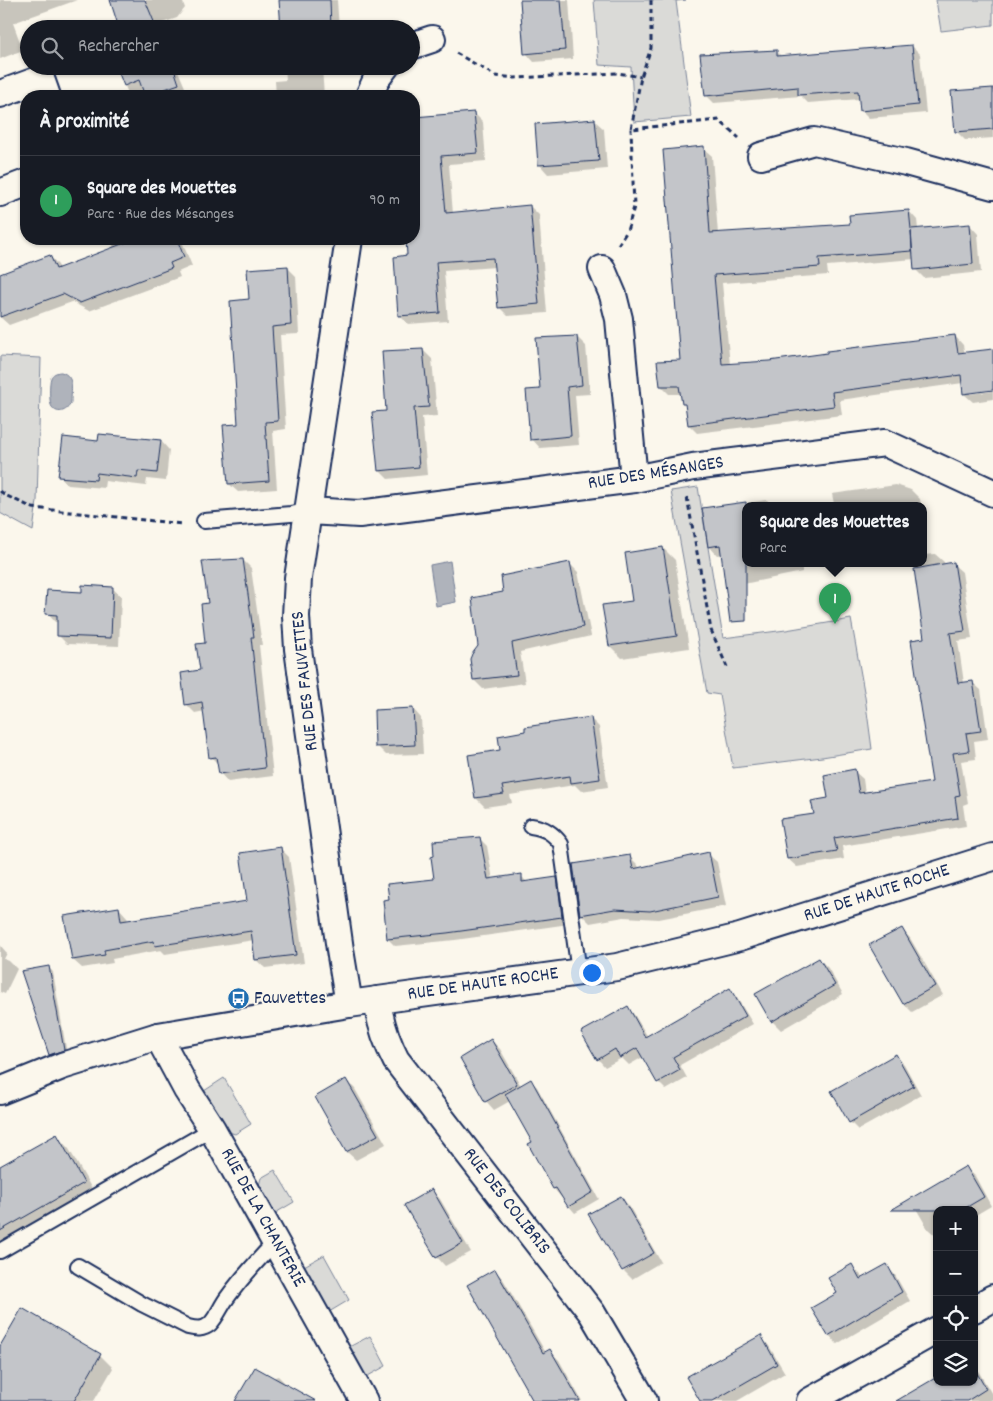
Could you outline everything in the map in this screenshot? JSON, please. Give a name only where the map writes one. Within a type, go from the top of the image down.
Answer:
[{"type":"street","points":[[372,90],[379,75]]},
{"type":"street","points":[[0,94],[41,79],[45,90]]},
{"type":"street","points":[[761,156],[814,141],[906,162],[993,186]]},
{"type":"street","points":[[0,193],[20,185]]},
{"type":"street","name":"RUE DES FAUVETTES","points":[[348,245],[298,578],[296,616],[298,649],[349,1004]]},
{"type":"street","points":[[602,269],[613,295],[618,319],[634,479]]},
{"type":"street","name":"RUE DES MÉSANGES","points":[[309,511],[359,514],[634,479],[693,467],[885,443],[993,493]]},
{"type":"street","name":"RUE DE HAUTE ROCHE","points":[[0,1092],[62,1066],[158,1036],[349,1004],[617,967],[740,937],[993,857]]},
{"type":"street","name":"RUE DES COLIBRIS","points":[[377,1000],[389,1047],[400,1066],[592,1313],[644,1401]]},
{"type":"street","name":"RUE DE LA CHANTERIE","points":[[158,1036],[187,1090],[212,1128],[364,1401]]},
{"type":"street","points":[[978,1307],[993,1298]]},
{"type":"street","points":[[810,1401],[933,1332]]},
{"type":"lane","points":[[204,521],[309,511]]},
{"type":"lane","points":[[531,826],[549,831],[562,844],[579,972]]},
{"type":"lane","points":[[0,1251],[212,1128]]},
{"type":"lane","points":[[78,1266],[142,1304],[195,1329],[203,1328],[211,1323],[243,1277],[275,1242]]},
{"type":"path","points":[[626,231],[634,207],[631,129],[641,77],[651,48],[651,0]]},
{"type":"path","points":[[422,42],[496,76],[515,78],[618,73],[641,77]]},
{"type":"path","points":[[631,129],[719,120],[731,130]]},
{"type":"path","points":[[0,491],[33,508],[196,526],[204,521]]},
{"type":"path","points":[[687,496],[711,630],[727,667]]},
{"type":"shaded area","points":[[594,0],[686,0],[676,1],[691,117],[634,122],[631,67],[599,65]]},
{"type":"shaded area","points":[[936,0],[993,0],[993,25],[941,31]]},
{"type":"shaded area","points":[[0,356],[41,358],[37,501],[33,531],[0,513]]},
{"type":"shaded area","points":[[61,372],[70,380],[72,388],[71,402],[63,411],[57,411],[51,405],[50,380],[55,374]]},
{"type":"shaded area","points":[[698,487],[723,638],[851,619],[872,749],[733,768],[720,695],[707,693],[671,491]]},
{"type":"shaded area","points":[[450,561],[456,602],[436,606],[430,565]]},
{"type":"shaded area","points":[[224,1078],[251,1124],[235,1134],[226,1131],[204,1091]]},
{"type":"shaded area","points":[[275,1170],[294,1202],[272,1215],[258,1189],[261,1178]]},
{"type":"shaded area","points":[[324,1255],[349,1300],[329,1312],[304,1266]]},
{"type":"shaded area","points":[[370,1336],[386,1366],[366,1377],[349,1347]]},
{"type":"building","points":[[110,0],[145,0],[153,20],[116,20]]},
{"type":"building","points":[[279,0],[330,0],[331,20],[280,20]]},
{"type":"building","points":[[520,0],[561,0],[565,50],[524,54]]},
{"type":"building","points":[[912,45],[918,105],[860,111],[858,91],[798,95],[798,87],[705,96],[700,54],[777,50],[777,56]]},
{"type":"building","points":[[120,75],[176,75],[179,84],[162,90],[143,90],[139,80],[124,86]]},
{"type":"building","points":[[993,88],[993,129],[955,132],[951,91]]},
{"type":"building","points":[[474,112],[478,153],[441,156],[446,213],[530,205],[539,304],[498,308],[493,258],[436,262],[440,313],[398,316],[394,257],[407,255],[406,245],[420,245],[420,116]]},
{"type":"building","points":[[595,119],[599,161],[538,165],[535,124]]},
{"type":"building","points":[[704,146],[710,233],[850,224],[849,215],[909,210],[911,229],[970,224],[973,264],[914,270],[911,231],[912,251],[819,258],[820,267],[714,275],[722,364],[769,361],[827,353],[827,351],[955,335],[958,353],[993,349],[993,390],[963,394],[961,375],[832,392],[834,406],[688,425],[685,404],[682,404],[679,386],[660,386],[657,361],[680,360],[663,150]]},
{"type":"building","points":[[119,245],[179,245],[184,257],[170,263],[172,268],[80,303],[63,294],[0,317],[0,274],[50,255],[56,269]]},
{"type":"building","points":[[288,266],[291,325],[272,327],[278,421],[265,422],[269,481],[228,484],[223,425],[238,424],[230,301],[249,299],[247,269]]},
{"type":"building","points":[[577,336],[582,385],[567,387],[571,436],[530,440],[526,390],[540,389],[536,338]]},
{"type":"building","points":[[423,349],[429,407],[414,408],[419,467],[378,471],[372,412],[386,411],[382,351]]},
{"type":"building","points":[[99,434],[161,440],[157,473],[138,471],[137,478],[97,473],[96,480],[58,477],[63,437],[98,441]]},
{"type":"building","points":[[742,503],[742,567],[746,567],[746,621],[730,622],[720,545],[708,547],[702,508]]},
{"type":"building","points":[[663,547],[677,636],[609,646],[602,605],[632,601],[625,553]]},
{"type":"building","points":[[243,559],[254,637],[251,637],[265,768],[219,774],[216,757],[209,758],[202,702],[185,705],[181,673],[200,670],[196,644],[205,643],[201,604],[208,603],[202,561]]},
{"type":"building","points":[[570,562],[583,627],[512,643],[517,675],[473,680],[470,659],[478,646],[472,598],[503,592],[501,576]]},
{"type":"building","points":[[954,562],[965,631],[950,633],[958,683],[973,681],[981,731],[966,733],[969,751],[953,753],[960,795],[955,796],[958,818],[834,838],[837,851],[787,859],[780,819],[814,814],[811,801],[828,798],[824,775],[855,769],[859,793],[932,782],[911,640],[924,638],[914,569]]},
{"type":"building","points":[[82,585],[113,587],[111,638],[57,636],[57,615],[45,614],[47,590],[82,592]]},
{"type":"building","points":[[413,708],[415,745],[375,747],[374,710]]},
{"type":"building","points":[[591,717],[600,779],[571,783],[570,776],[502,786],[504,794],[475,798],[468,755],[500,750],[498,736],[525,731],[525,727]]},
{"type":"building","points":[[480,837],[488,879],[522,874],[522,882],[557,877],[562,917],[447,933],[387,939],[383,900],[389,899],[387,884],[434,879],[431,857],[434,856],[433,841]]},
{"type":"building","points":[[281,847],[296,955],[255,960],[251,931],[155,946],[154,941],[104,950],[105,955],[72,960],[64,916],[119,907],[121,921],[247,901],[240,853]]},
{"type":"building","points":[[709,852],[718,897],[650,911],[615,909],[580,915],[573,864],[630,855],[633,869]]},
{"type":"building","points":[[902,928],[935,986],[903,1004],[869,945]]},
{"type":"building","points":[[819,958],[835,985],[771,1022],[755,994]]},
{"type":"building","points":[[49,966],[64,1050],[49,1055],[21,971]]},
{"type":"building","points":[[730,988],[746,1016],[673,1057],[680,1070],[657,1083],[637,1048],[620,1058],[615,1049],[597,1060],[581,1032],[628,1006],[645,1037]]},
{"type":"building","points":[[491,1039],[517,1084],[485,1102],[460,1058]]},
{"type":"building","points":[[896,1054],[914,1086],[849,1123],[831,1091]]},
{"type":"building","points":[[346,1079],[378,1135],[346,1152],[315,1097]]},
{"type":"building","points":[[531,1079],[593,1192],[568,1207],[556,1188],[553,1189],[528,1144],[532,1142],[505,1094]]},
{"type":"building","points":[[57,1134],[84,1183],[0,1231],[0,1166]]},
{"type":"building","points":[[966,1166],[984,1197],[969,1206],[933,1206],[933,1210],[891,1210]]},
{"type":"building","points":[[432,1189],[463,1243],[436,1258],[404,1205]]},
{"type":"building","points":[[621,1196],[654,1253],[622,1271],[588,1214]]},
{"type":"building","points":[[852,1264],[860,1279],[887,1264],[902,1292],[828,1336],[811,1308],[837,1293],[828,1278]]},
{"type":"building","points":[[495,1269],[543,1353],[550,1349],[580,1401],[533,1401],[467,1285]]},
{"type":"building","points":[[22,1308],[101,1354],[74,1401],[0,1401],[0,1346]]},
{"type":"building","points":[[761,1335],[777,1364],[713,1401],[700,1401],[686,1377]]},
{"type":"building","points":[[255,1367],[316,1401],[235,1401]]},
{"type":"building","points":[[978,1375],[986,1389],[967,1401],[896,1401],[933,1379],[933,1386],[978,1386]]},
{"type":"place","name":"Square des Mouettes","points":[[835,624]]},
{"type":"place","name":"Fauvettes","points":[[238,999]]}]
